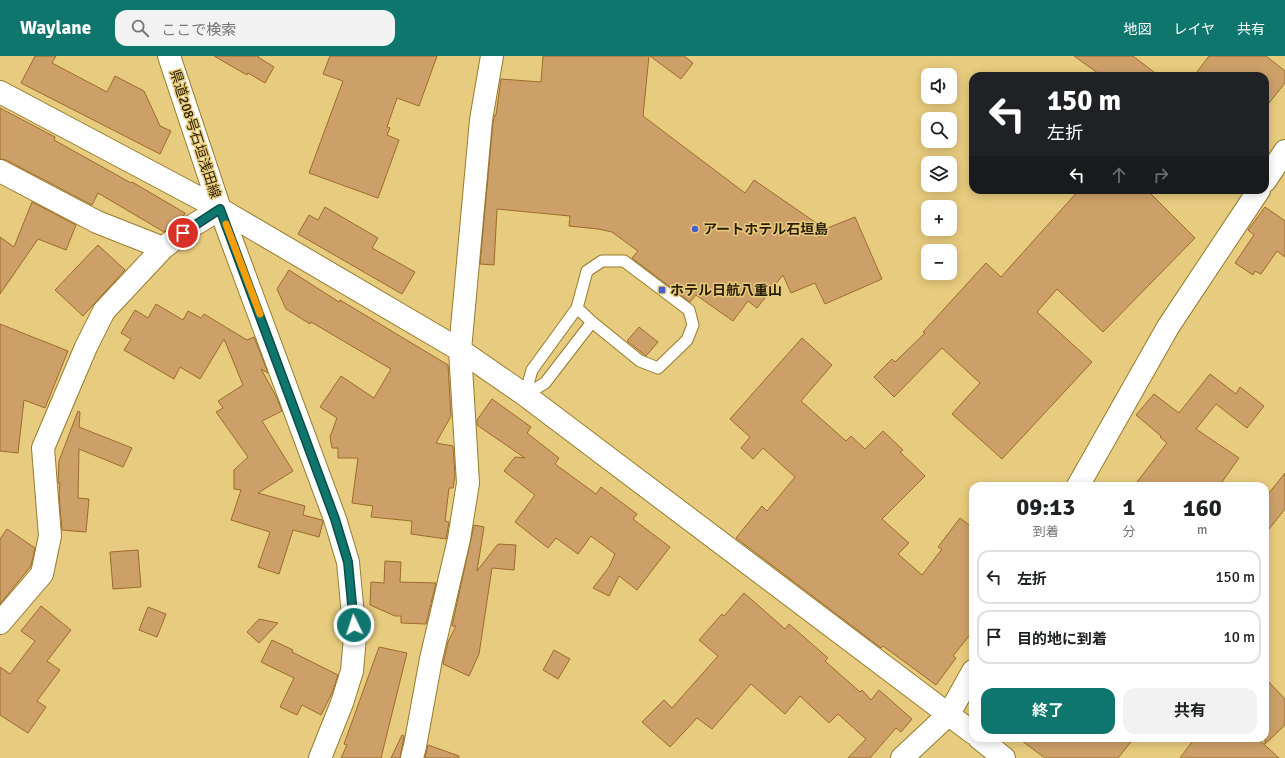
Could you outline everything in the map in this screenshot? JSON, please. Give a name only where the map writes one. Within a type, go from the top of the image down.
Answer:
[{"type":"street","name":"県道208号石垣浅田線","points":[[169,56],[220,209],[335,519],[348,562],[355,637],[352,671],[342,703],[320,758]]},
{"type":"street","points":[[412,758],[431,659],[459,539],[468,483],[460,350],[480,120],[492,56]]},
{"type":"street","points":[[0,92],[220,209],[460,350],[525,395],[969,730]]},
{"type":"street","points":[[1269,175],[1285,150]]},
{"type":"street","points":[[0,171],[97,222],[163,248]]},
{"type":"street","points":[[1080,482],[1168,327],[1256,194]]},
{"type":"street","points":[[0,623],[42,574],[50,536],[43,448],[86,347],[104,311],[163,248],[192,226],[220,209]]},
{"type":"street","points":[[902,758],[949,714],[969,678]]},
{"type":"street","points":[[984,742],[1004,758]]},
{"type":"lane","points":[[525,395],[532,370],[577,308],[587,272],[602,261],[624,261],[689,310],[693,325],[687,340],[658,368],[640,361],[577,308]]},
{"type":"lane","points":[[525,395],[545,383],[592,322]]},
{"type":"building","points":[[35,56],[56,56],[52,63],[107,92],[115,76],[144,91],[160,126],[171,131],[160,154],[21,83]]},
{"type":"building","points":[[214,56],[259,56],[258,57],[274,67],[265,83],[248,73],[247,75]]},
{"type":"building","points":[[330,56],[437,56],[419,106],[397,98],[387,127],[390,128],[387,135],[399,140],[378,198],[309,173],[343,81],[323,74]]},
{"type":"building","points":[[543,56],[649,56],[643,116],[745,193],[754,180],[825,229],[855,217],[882,279],[825,304],[815,283],[791,293],[783,275],[757,308],[748,301],[733,321],[696,295],[690,302],[632,258],[638,251],[612,232],[569,226],[570,216],[497,209],[494,265],[480,264],[493,122],[496,115],[501,79],[541,82]]},
{"type":"building","points":[[650,56],[684,56],[693,63],[681,79]]},
{"type":"building","points":[[1074,56],[1133,56],[1154,72],[1096,72]]},
{"type":"building","points":[[1209,56],[1266,56],[1285,71],[1285,83],[1269,103],[1269,72],[1197,72]]},
{"type":"building","points":[[0,108],[55,137],[54,140],[131,183],[132,182],[185,213],[183,217],[164,232],[98,193],[92,205],[6,160],[0,159]]},
{"type":"building","points":[[1075,194],[1151,194],[1195,238],[1103,332],[1057,289],[1037,312],[1092,362],[1002,459],[952,414],[980,383],[942,348],[894,397],[874,377],[892,359],[895,362],[925,333],[923,332],[986,263],[1001,277]]},
{"type":"building","points":[[32,202],[76,225],[66,250],[38,239],[0,294],[0,237],[14,247]]},
{"type":"building","points":[[325,207],[378,238],[372,248],[415,272],[402,294],[298,234],[309,215],[318,220]]},
{"type":"building","points":[[1265,207],[1285,221],[1285,257],[1277,251],[1261,274],[1255,271],[1253,275],[1235,263],[1254,235],[1248,230]]},
{"type":"building","points":[[98,245],[125,270],[83,316],[55,290]]},
{"type":"building","points":[[289,270],[339,302],[340,300],[448,365],[451,416],[436,443],[453,446],[455,476],[453,488],[449,488],[445,521],[449,522],[446,539],[411,534],[412,521],[371,517],[373,506],[352,503],[358,458],[338,458],[338,448],[332,448],[330,437],[337,418],[320,407],[341,376],[374,398],[391,369],[286,309],[277,289]]},
{"type":"building","points":[[156,304],[183,320],[188,311],[201,318],[204,314],[247,340],[254,337],[268,373],[261,369],[277,398],[282,411],[262,421],[293,471],[258,493],[305,506],[303,515],[322,520],[323,522],[319,537],[293,530],[279,574],[258,567],[270,532],[231,520],[241,490],[234,489],[234,470],[248,457],[216,412],[223,408],[218,401],[243,385],[224,339],[200,379],[180,367],[174,379],[124,350],[131,339],[121,333],[135,310],[148,318]]},
{"type":"building","points":[[0,324],[68,351],[45,408],[24,400],[18,453],[0,451]]},
{"type":"building","points":[[639,327],[658,342],[646,356],[627,341]]},
{"type":"building","points":[[802,338],[832,365],[801,401],[846,441],[851,436],[865,449],[883,431],[903,450],[900,452],[925,476],[882,519],[909,543],[898,554],[922,575],[942,549],[938,547],[960,518],[969,525],[969,636],[953,656],[956,658],[936,685],[883,646],[881,648],[736,538],[762,506],[767,511],[795,477],[763,448],[753,459],[741,448],[750,437],[730,419]]},
{"type":"building","points":[[1210,374],[1236,394],[1240,387],[1264,406],[1247,428],[1216,404],[1196,429],[1239,458],[1222,482],[1137,482],[1167,443],[1136,415],[1154,394],[1179,413]]},
{"type":"building","points":[[492,399],[531,427],[527,433],[559,458],[555,464],[596,494],[601,487],[637,514],[633,519],[670,547],[637,590],[619,576],[609,596],[593,588],[609,567],[615,554],[591,536],[578,554],[556,538],[548,548],[515,522],[535,495],[504,471],[515,457],[525,458],[477,425],[477,420]]},
{"type":"building","points":[[78,411],[80,412],[79,427],[132,448],[123,467],[79,449],[78,498],[89,499],[86,532],[62,530],[59,494],[60,483],[58,483],[59,461]]},
{"type":"building","points":[[1285,473],[1285,509],[1269,529],[1269,493]]},
{"type":"building","points":[[474,525],[484,527],[477,571],[498,544],[516,545],[514,570],[492,568],[479,654],[469,676],[443,664],[448,642],[456,626],[452,626]]},
{"type":"building","points":[[7,529],[35,548],[31,566],[0,604],[0,539]]},
{"type":"building","points":[[138,550],[141,587],[113,589],[110,552]]},
{"type":"building","points":[[385,561],[401,562],[400,582],[436,583],[426,624],[401,623],[401,616],[395,616],[370,605],[371,582],[384,583]]},
{"type":"building","points":[[744,593],[785,629],[789,624],[828,658],[825,661],[860,692],[862,690],[871,700],[879,690],[912,719],[901,732],[896,728],[870,758],[848,758],[866,739],[838,714],[829,723],[800,696],[785,714],[751,684],[712,729],[697,718],[670,747],[642,722],[664,700],[672,708],[718,656],[699,640],[722,614],[724,616]]},
{"type":"building","points":[[41,606],[71,630],[47,661],[60,670],[37,701],[46,707],[28,733],[0,715],[0,667],[10,674],[35,641],[21,631]]},
{"type":"building","points":[[148,607],[166,614],[157,637],[139,630]]},
{"type":"building","points":[[259,619],[278,623],[259,643],[247,632]]},
{"type":"building","points":[[272,640],[293,650],[292,652],[338,675],[332,693],[321,715],[302,705],[297,715],[280,707],[294,678],[261,662]]},
{"type":"building","points":[[379,647],[407,653],[381,758],[341,758],[347,745],[344,744]]},
{"type":"building","points":[[554,650],[570,659],[558,679],[543,670]]},
{"type":"building","points":[[1269,682],[1285,699],[1285,725],[1269,740]]},
{"type":"building","points":[[402,735],[404,736],[400,758],[391,758]]},
{"type":"building","points":[[1023,742],[1131,742],[1118,758],[1045,758]]},
{"type":"building","points":[[1192,742],[1261,742],[1279,758],[1180,758]]},
{"type":"building","points":[[428,745],[459,756],[459,758],[425,758]]},
{"type":"slow traffic","points":[[226,224],[260,314]]},
{"type":"place","name":"アートホテル石垣島","points":[[695,229]]},
{"type":"place","name":"ホテル日航八重山","points":[[662,290]]},
{"type":"route","points":[[183,233],[220,209],[248,280],[335,519],[348,562],[354,625]]}]
